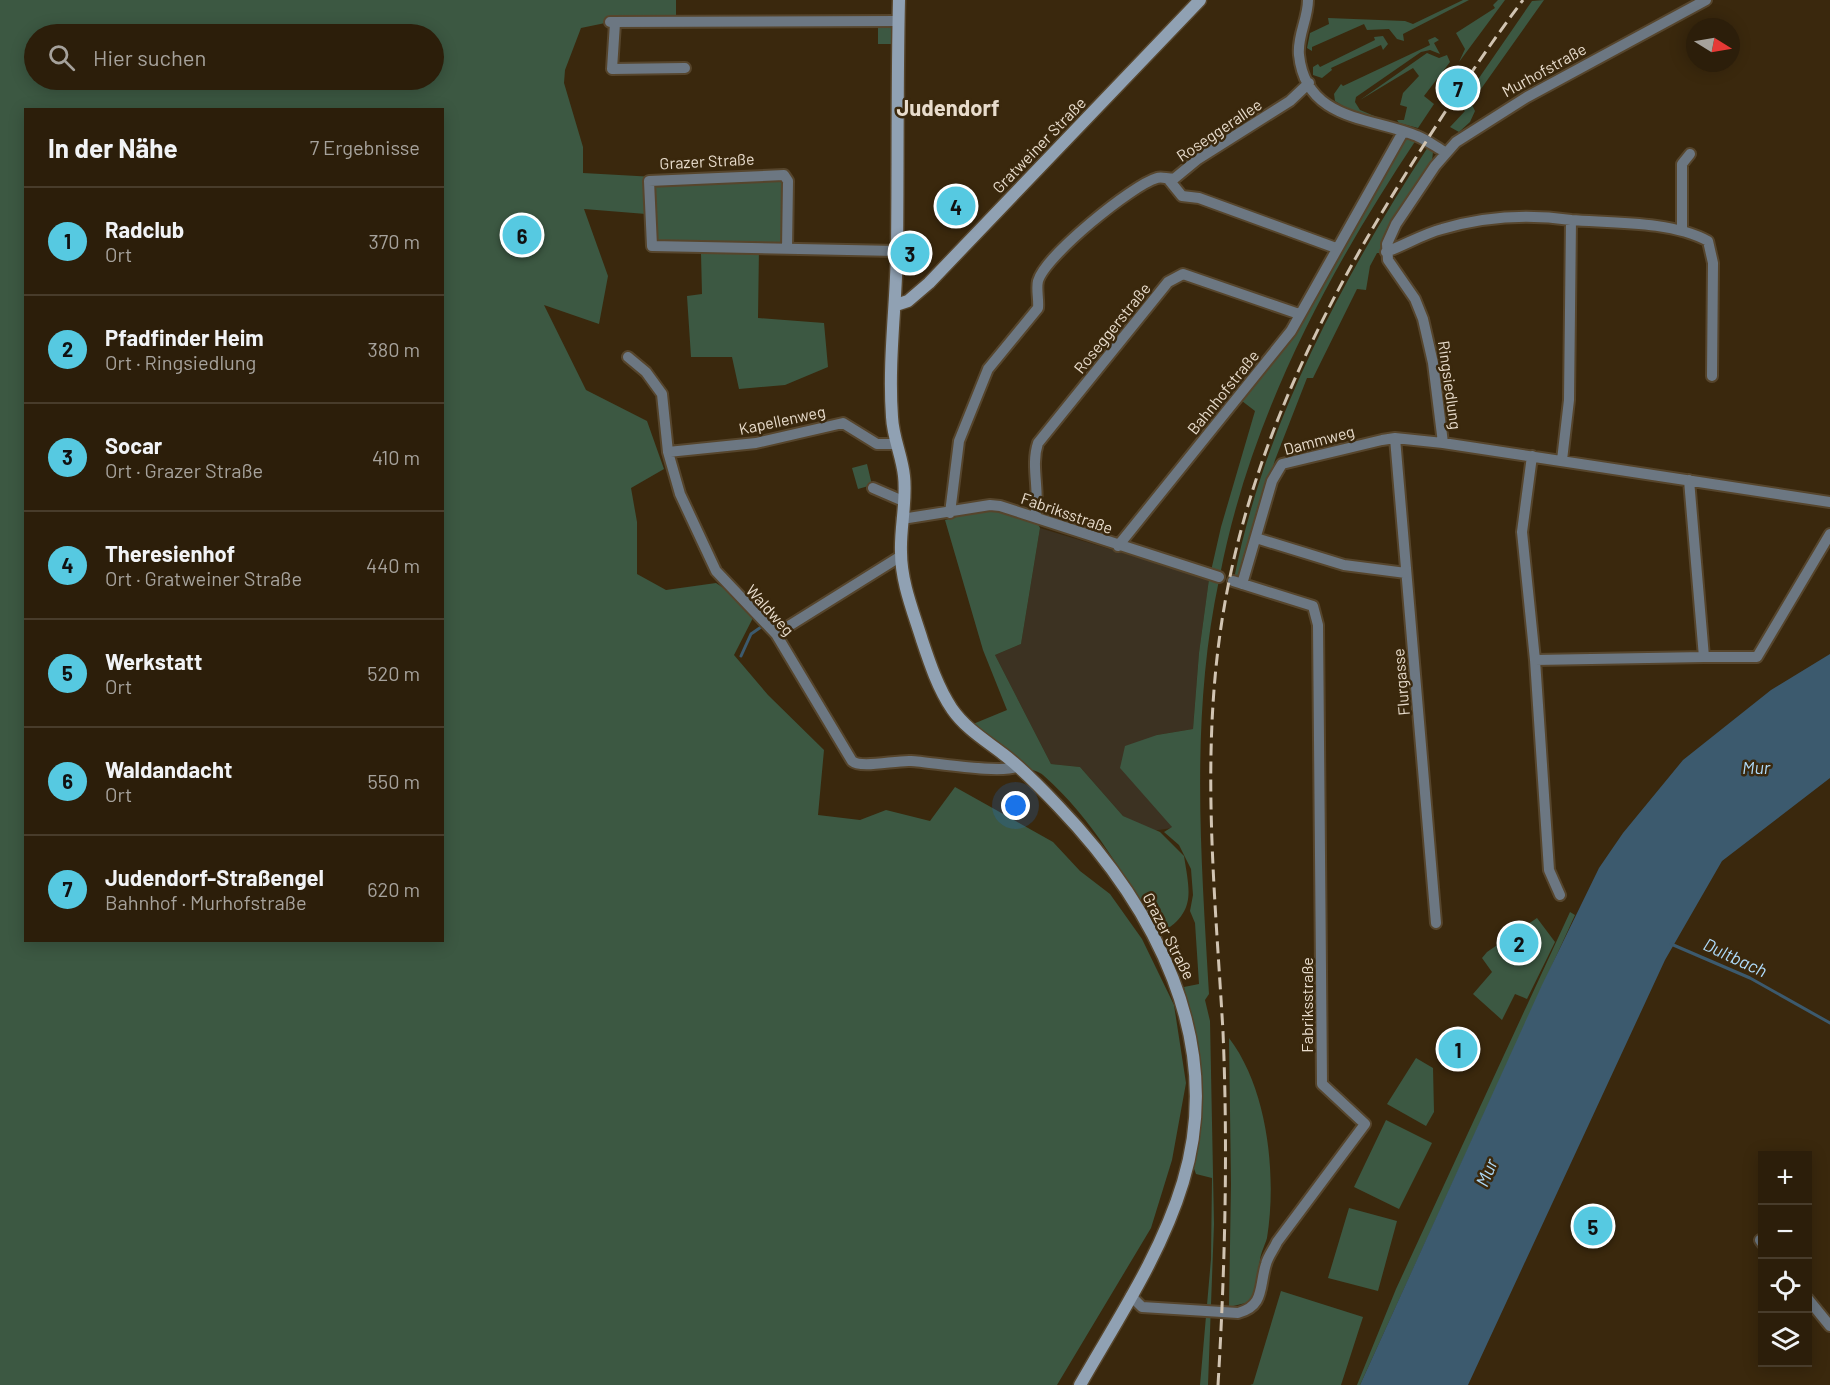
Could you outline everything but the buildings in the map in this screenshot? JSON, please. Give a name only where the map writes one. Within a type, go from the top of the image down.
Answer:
[{"type":"main road","name":"Grazer Straße","points":[[899,0],[896,305],[891,396],[895,444],[905,479],[901,556],[903,576],[932,669],[945,697],[967,727],[1018,766],[1089,838],[1122,883],[1154,938],[1179,989],[1192,1043],[1197,1087],[1190,1156],[1166,1228],[1131,1296],[1080,1385]]},
{"type":"main road","name":"Gratweiner Straße","points":[[896,305],[917,295],[929,283],[1200,0]]},
{"type":"street","points":[[1308,0],[1299,47],[1301,62],[1309,83],[1324,101],[1340,112],[1419,137],[1445,152],[1396,224],[1386,252]]},
{"type":"street","name":"Murhofstraße","points":[[1445,152],[1486,120],[1706,0]]},
{"type":"street","points":[[686,68],[612,69],[613,22],[898,21]]},
{"type":"street","name":"Roseggerallee","points":[[950,513],[959,441],[988,369],[1038,308],[1038,282],[1042,273],[1080,231],[1099,215],[1157,178],[1169,180],[1290,101],[1309,83]]},
{"type":"street","name":"Bahnhofstraße","points":[[1118,546],[1291,330],[1403,132]]},
{"type":"street","points":[[1682,231],[1682,164],[1690,154]]},
{"type":"street","name":"Grazer Straße","points":[[787,249],[788,181],[784,175],[649,181],[652,246],[787,249],[897,251]]},
{"type":"street","points":[[1169,180],[1182,196],[1199,198],[1336,248]]},
{"type":"street","points":[[1386,252],[1440,230],[1468,223],[1545,216],[1682,231],[1708,241],[1713,263],[1712,376]]},
{"type":"street","points":[[1562,460],[1569,400],[1571,220]]},
{"type":"street","name":"Ringsiedlung","points":[[1386,252],[1391,268],[1417,304],[1426,330],[1443,443],[1830,502]]},
{"type":"street","name":"Roseggerstraße","points":[[1035,517],[1037,508],[1035,453],[1038,443],[1168,282],[1183,274],[1299,315]]},
{"type":"street","name":"Waldweg","points":[[628,357],[646,372],[662,394],[669,452],[680,494],[716,571],[776,634],[857,765],[886,760],[996,768],[1018,766]]},
{"type":"street","name":"Kapellenweg","points":[[669,452],[756,443],[843,423],[878,444],[895,444]]},
{"type":"street","name":"Dammweg","points":[[1238,582],[1256,538],[1274,476],[1282,464],[1340,448],[1395,438],[1443,443]]},
{"type":"street","name":"Flurgasse","points":[[1395,438],[1436,923]]},
{"type":"street","points":[[1533,456],[1521,532],[1535,660],[1549,870],[1560,895]]},
{"type":"street","points":[[1689,480],[1704,657]]},
{"type":"street","points":[[873,488],[903,501]]},
{"type":"street","name":"Fabriksstraße","points":[[902,519],[990,505],[1035,517],[1219,578]]},
{"type":"street","points":[[1535,660],[1757,657],[1830,534]]},
{"type":"street","points":[[1256,538],[1344,565],[1406,573]]},
{"type":"street","points":[[776,634],[901,556]]},
{"type":"street","name":"Fabriksstraße","points":[[1131,1296],[1142,1307],[1238,1313],[1248,1310],[1257,1303],[1266,1263],[1277,1242],[1365,1124],[1322,1084],[1318,625],[1313,606],[1238,582]]},
{"type":"street","points":[[1812,1304],[1830,1326]]},
{"type":"shaded area","points":[[1040,528],[1209,579],[1199,653],[1193,729],[1157,735],[1172,828],[1152,831],[1123,816],[1080,767],[1051,764],[995,655],[1021,644]]},
{"type":"green space","points":[[0,0],[676,0],[676,20],[610,22],[581,28],[565,70],[564,83],[583,147],[583,173],[691,179],[783,178],[785,247],[759,247],[758,318],[824,323],[828,367],[785,385],[739,389],[732,357],[691,357],[687,296],[702,294],[701,253],[648,252],[646,214],[584,209],[608,276],[599,324],[544,305],[586,390],[647,421],[664,469],[631,488],[637,522],[637,574],[666,590],[716,583],[757,610],[734,655],[768,695],[824,750],[818,815],[860,820],[886,810],[930,821],[955,787],[1053,842],[1080,871],[1110,894],[1142,939],[1174,1005],[1186,1083],[1172,1160],[1151,1228],[1057,1385],[0,1385]]},
{"type":"green space","points":[[1463,0],[1469,0],[1403,34],[1404,41],[1397,39],[1389,29],[1367,30],[1364,24],[1312,47],[1312,51],[1307,48],[1310,33],[1329,24],[1328,18],[1405,21],[1413,24]]},
{"type":"green space","points":[[1498,0],[1505,0],[1459,62],[1465,49],[1456,33],[1495,8],[1493,5]]},
{"type":"green space","points":[[1544,0],[1471,103],[1475,111],[1470,122],[1459,132],[1450,127],[1465,111],[1459,107],[1532,1]]},
{"type":"green space","points":[[878,25],[891,25],[891,44],[878,44]]},
{"type":"green space","points":[[1383,36],[1388,44],[1383,50],[1381,45],[1331,68],[1332,70],[1322,78],[1313,75],[1313,67],[1318,64],[1320,67],[1375,40],[1374,37]]},
{"type":"green space","points":[[1435,37],[1439,40],[1434,43],[1440,54],[1430,50],[1421,52],[1356,97],[1355,102],[1360,110],[1384,120],[1348,109],[1335,101],[1334,94],[1341,84],[1343,86],[1430,45],[1428,40]]},
{"type":"green space","points":[[1427,53],[1439,58],[1447,55],[1450,62],[1424,96],[1434,104],[1418,128],[1399,123],[1397,120],[1404,120],[1407,107],[1400,105],[1403,93],[1419,76],[1413,68],[1360,100]]},
{"type":"green space","points":[[1405,140],[1416,140],[1352,242],[1296,348],[1251,459],[1220,575],[1211,571],[1221,527],[1255,411],[1242,401],[1284,348]]},
{"type":"green space","points":[[1428,147],[1433,152],[1432,161],[1384,242],[1380,253],[1377,253],[1370,266],[1366,290],[1357,289],[1313,378],[1307,378],[1275,460],[1241,577],[1234,579],[1247,522],[1265,465],[1310,354],[1366,248]]},
{"type":"green space","points":[[867,464],[872,485],[858,489],[852,468]]},
{"type":"green space","points":[[990,508],[1038,524],[1040,528],[1021,644],[995,655],[1051,764],[1080,767],[1123,816],[1160,832],[1184,856],[1188,901],[1180,918],[1160,934],[1108,850],[1078,811],[1043,775],[1027,767],[973,724],[1007,710],[983,650],[945,520]]},
{"type":"green space","points":[[1209,579],[1219,580],[1204,683],[1200,787],[1209,994],[1205,1000],[1210,1021],[1214,1224],[1208,1385],[1200,1385],[1211,1259],[1212,1178],[1196,1174],[1193,1166],[1198,1138],[1199,1056],[1184,987],[1199,984],[1195,923],[1190,911],[1193,895],[1191,869],[1179,845],[1164,832],[1172,827],[1120,768],[1125,746],[1157,735],[1193,729],[1199,653]]},
{"type":"green space","points":[[1570,912],[1575,915],[1360,1385],[1357,1385],[1396,1289]]},
{"type":"green space","points":[[1537,918],[1555,942],[1527,999],[1515,994],[1502,1020],[1473,994],[1492,972],[1482,958],[1487,952]]},
{"type":"green space","points":[[1229,1038],[1253,1082],[1261,1107],[1270,1161],[1271,1188],[1267,1238],[1259,1265],[1254,1301],[1229,1307],[1231,1184]]},
{"type":"green space","points":[[1416,1058],[1433,1068],[1434,1112],[1426,1126],[1387,1104]]},
{"type":"green space","points":[[1386,1120],[1432,1143],[1399,1209],[1354,1187]]},
{"type":"green space","points":[[1349,1208],[1397,1221],[1378,1291],[1328,1278]]},
{"type":"green space","points":[[1281,1291],[1363,1317],[1341,1385],[1250,1385],[1253,1384]]},
{"type":"water","name":"Mur","points":[[1830,654],[1830,778],[1722,861],[1665,960],[1468,1385],[1360,1385],[1542,985],[1599,868],[1623,833],[1683,760],[1771,690]]},
{"type":"waterway","points":[[741,656],[751,634],[764,625]]},
{"type":"waterway","name":"Dultbach","points":[[1671,944],[1750,978],[1830,1023]]},
{"type":"railway","points":[[1218,1385],[1224,1253],[1225,1120],[1223,1032],[1212,845],[1211,752],[1217,658],[1227,594],[1241,531],[1259,470],[1307,352],[1367,238],[1400,183],[1475,67],[1523,0]]},
{"type":"place","name":"Judendorf-Straßengel","points":[[1458,88]]},
{"type":"place","name":"Theresienhof","points":[[956,206]]},
{"type":"place","name":"Waldandacht","points":[[522,235]]},
{"type":"place","name":"Socar","points":[[910,253]]},
{"type":"place","name":"Pfadfinder Heim","points":[[1519,943]]},
{"type":"place","name":"Radclub","points":[[1458,1049]]},
{"type":"place","name":"Werkstatt","points":[[1593,1226]]},
{"type":"district","name":"Judendorf","points":[[948,108]]}]
